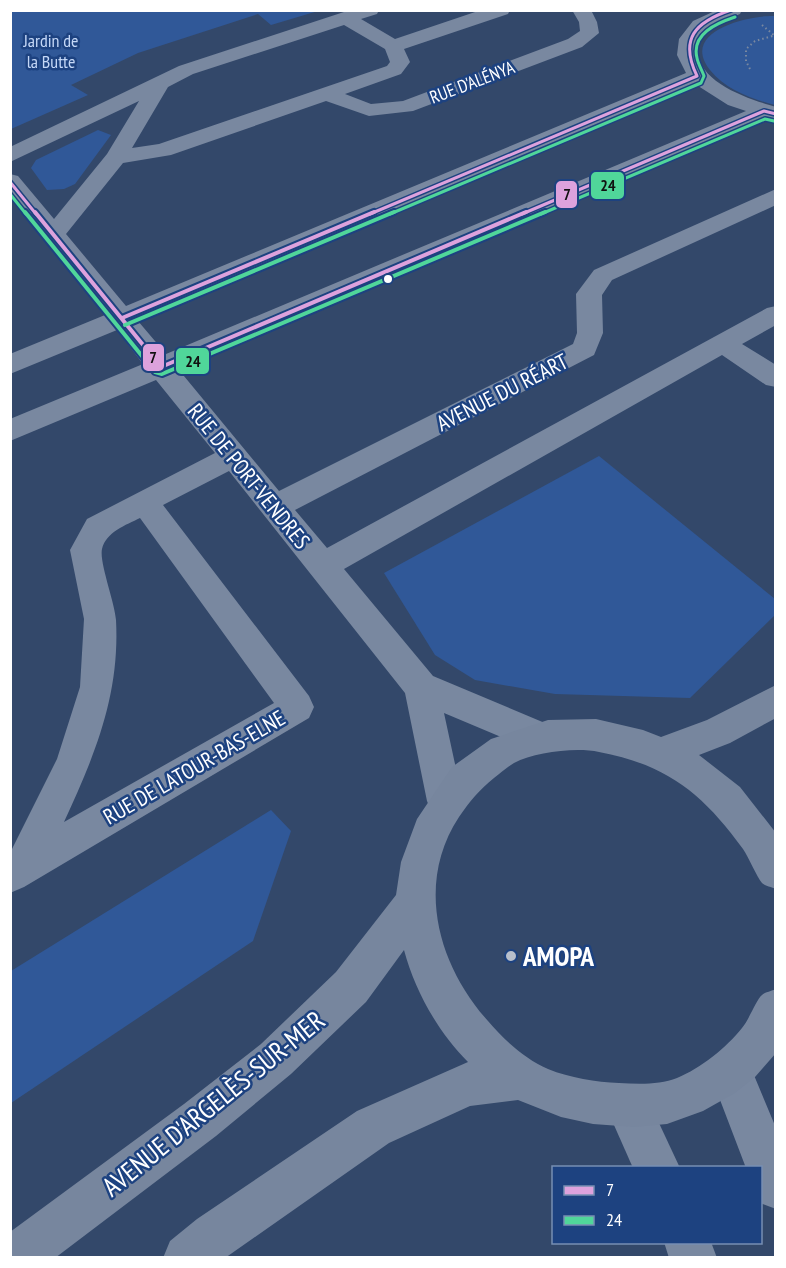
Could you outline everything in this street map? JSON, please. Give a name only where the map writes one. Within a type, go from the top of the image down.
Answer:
[{"type":"main road","points":[[663,752],[718,732],[776,700]]},
{"type":"main road","points":[[775,865],[747,819],[708,780],[663,752],[622,738],[580,733],[539,738],[503,751],[471,772],[445,801],[423,848],[415,902],[423,950],[444,999],[477,1042],[521,1078],[573,1100],[628,1107],[684,1098],[731,1071],[767,1031],[776,1010]]},
{"type":"main road","name":"AVENUE D'ARGELÈS-SUR-MER","points":[[15,1257],[200,1120],[276,1059],[351,987],[415,902]]},
{"type":"main road","points":[[187,1257],[373,1127],[468,1084],[521,1078]]},
{"type":"street","points":[[10,156],[186,70],[370,10]]},
{"type":"street","points":[[393,46],[501,10]]},
{"type":"street","name":"RUE D'ALÉNYA","points":[[327,94],[369,110],[406,107],[575,43],[590,33],[588,22],[581,10]]},
{"type":"street","points":[[693,10],[726,13]]},
{"type":"street","points":[[726,13],[700,25],[690,39],[687,55],[697,76],[735,101],[770,112]]},
{"type":"street","points":[[116,157],[163,150],[394,70],[400,62],[393,46],[346,18]]},
{"type":"street","points":[[10,364],[697,76]]},
{"type":"street","points":[[54,234],[116,157],[160,83]]},
{"type":"street","points":[[10,431],[770,112]]},
{"type":"street","name":"RUE DE PORT-VENDRES","points":[[10,181],[421,687],[539,738]]},
{"type":"street","name":"AVENUE DU RÉART","points":[[275,507],[585,349],[590,333],[589,294],[603,275],[776,196]]},
{"type":"street","points":[[322,566],[776,314]]},
{"type":"street","points":[[723,344],[776,378]]},
{"type":"street","name":"RUE DE LATOUR-BAS-ELNE","points":[[18,870],[74,761],[97,687],[100,619],[86,550],[98,527],[234,456]]},
{"type":"street","name":"RUE DE LATOUR-BAS-ELNE","points":[[18,870],[297,707],[144,501]]},
{"type":"street","name":"RUE DE PORT-VENDRES","points":[[421,687],[445,801]]},
{"type":"street","points":[[731,1071],[776,1186]]},
{"type":"street","points":[[628,1107],[657,1166]]},
{"type":"path","points":[[757,74],[745,61],[744,52],[749,44],[760,38],[776,35]]},
{"type":"green space","name":"Jardin de la Butte","points":[[11,10],[318,11],[271,25],[258,14],[138,53],[71,85],[88,95],[11,129]]},
{"type":"green space","points":[[763,16],[776,16],[775,105],[749,97],[716,77],[703,56],[703,45],[721,28],[735,22]]},
{"type":"green space","points":[[98,130],[111,135],[75,184],[64,189],[47,190],[31,168],[36,160]]},
{"type":"green space","points":[[599,456],[775,599],[775,615],[690,698],[555,694],[475,680],[435,655],[384,573]]},
{"type":"green space","points":[[271,810],[291,831],[253,941],[11,1103],[11,971]]},
{"type":"transit line","name":"7","points":[[122,318],[697,76],[688,57],[691,38],[708,20],[731,10]]},
{"type":"transit line","name":"24","points":[[125,325],[701,83],[704,76],[696,54],[699,40],[708,29],[735,17]]},
{"type":"transit line","name":"7","points":[[10,182],[161,367],[764,111],[776,114]]},
{"type":"transit line","name":"24","points":[[10,194],[155,372],[162,374],[765,119],[774,121]]},
{"type":"place","name":"AMOPA","points":[[511,956]]}]
